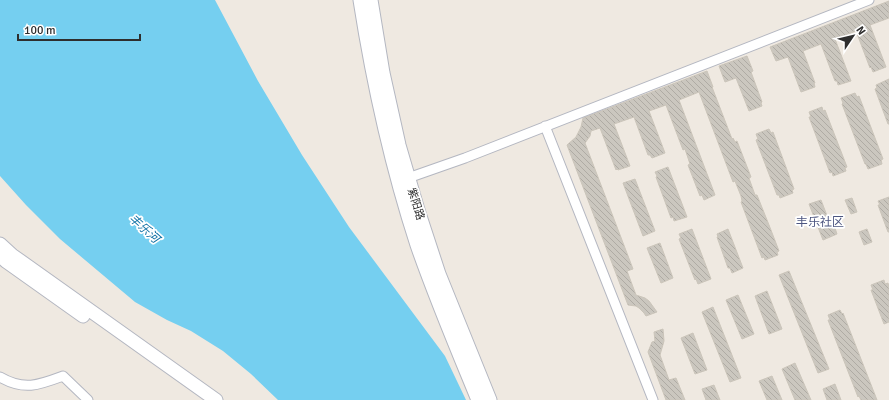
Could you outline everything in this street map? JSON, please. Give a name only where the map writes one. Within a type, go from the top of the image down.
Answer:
[{"type":"main road","name":"紫阳路","points":[[360,0],[368,54],[389,148],[404,200],[429,278],[478,400]]},
{"type":"main road","name":"紫阳路","points":[[371,0],[385,81],[408,178],[439,274],[490,400]]},
{"type":"main road","points":[[0,244],[12,255],[216,400]]},
{"type":"main road","points":[[0,256],[201,400]]},
{"type":"street","points":[[408,178],[465,158],[870,0]]},
{"type":"street","points":[[545,126],[653,400]]},
{"type":"street","points":[[0,377],[13,383],[27,386],[44,383],[63,376],[88,400]]},
{"type":"water","name":"丰乐河","points":[[0,0],[215,0],[258,81],[302,155],[349,227],[445,356],[466,400],[278,400],[251,374],[223,351],[191,331],[167,320],[135,302],[60,239],[0,176]]},
{"type":"building","points":[[889,1],[889,18],[870,25],[886,67],[873,72],[871,67],[870,68],[856,31],[835,39],[851,81],[838,85],[837,81],[835,81],[821,44],[803,51],[815,83],[815,87],[801,92],[788,57],[776,61],[770,47]]},
{"type":"building","points":[[747,56],[762,102],[762,106],[749,111],[736,78],[725,82],[719,66]]},
{"type":"building","points":[[707,71],[732,139],[733,138],[735,142],[737,141],[751,177],[749,178],[755,195],[757,195],[779,251],[777,252],[778,255],[765,260],[764,257],[762,258],[741,202],[741,196],[735,181],[733,182],[699,92],[679,100],[715,195],[704,200],[702,195],[700,196],[688,165],[690,164],[685,149],[683,150],[666,105],[649,111],[665,153],[652,158],[648,155],[634,117],[614,124],[630,166],[616,170],[600,128],[591,131],[590,136],[585,143],[633,269],[627,271],[636,295],[649,301],[657,312],[646,316],[636,306],[628,305],[567,145],[576,137],[581,127],[583,118]]},
{"type":"building","points":[[889,79],[888,124],[875,89],[877,88],[876,85]]},
{"type":"building","points":[[855,93],[857,97],[859,96],[883,159],[881,160],[882,164],[868,169],[842,104],[841,98]]},
{"type":"building","points":[[822,107],[823,111],[825,110],[847,167],[845,168],[846,171],[833,176],[832,172],[830,173],[809,117],[811,117],[809,112]]},
{"type":"building","points":[[769,129],[771,133],[773,132],[794,189],[792,190],[793,193],[780,198],[779,195],[777,195],[756,140],[758,139],[756,134]]},
{"type":"building","points":[[668,167],[687,217],[674,221],[673,217],[671,218],[655,172]]},
{"type":"building","points":[[635,179],[655,231],[643,236],[623,183]]},
{"type":"building","points":[[889,197],[888,232],[878,205],[880,205],[878,201]]},
{"type":"building","points":[[852,198],[857,212],[851,214],[845,200]]},
{"type":"building","points":[[821,200],[831,226],[834,225],[837,234],[823,240],[809,204]]},
{"type":"building","points":[[692,229],[711,279],[698,284],[696,279],[695,280],[679,239],[681,238],[679,234]]},
{"type":"building","points":[[728,229],[743,268],[732,273],[730,268],[728,268],[717,237],[717,234]]},
{"type":"building","points":[[867,229],[872,242],[864,245],[859,232]]},
{"type":"building","points":[[660,243],[673,278],[661,283],[647,248]]},
{"type":"building","points":[[789,271],[829,369],[818,373],[779,275]]},
{"type":"building","points":[[884,280],[885,284],[888,283],[889,287],[889,322],[884,324],[871,290],[873,290],[871,285]]},
{"type":"building","points":[[767,291],[782,329],[769,334],[755,296]]},
{"type":"building","points":[[738,295],[754,334],[742,339],[726,300]]},
{"type":"building","points":[[713,307],[741,378],[730,382],[702,312]]},
{"type":"building","points":[[840,310],[842,314],[843,313],[877,400],[861,400],[859,396],[858,397],[828,320],[830,320],[828,315]]},
{"type":"building","points":[[663,329],[664,341],[660,355],[669,380],[676,378],[685,400],[666,400],[648,352],[652,342],[655,341],[654,332]]},
{"type":"building","points":[[693,333],[707,370],[695,374],[681,338]]},
{"type":"building","points":[[795,363],[811,400],[795,400],[782,369]]},
{"type":"building","points":[[772,376],[782,400],[767,400],[759,381]]},
{"type":"building","points":[[835,384],[841,400],[827,400],[823,389]]},
{"type":"building","points":[[714,385],[720,400],[706,400],[702,389]]},
{"type":"district","name":"丰乐社区","points":[[820,222]]}]
